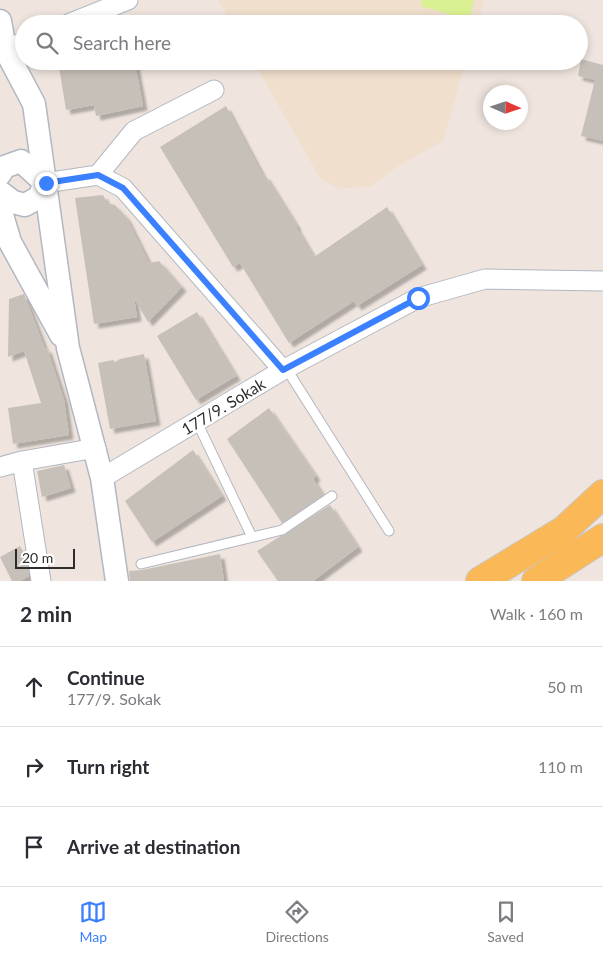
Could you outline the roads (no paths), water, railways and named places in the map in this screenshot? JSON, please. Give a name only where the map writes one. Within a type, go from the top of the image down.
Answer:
[{"type":"main road","points":[[480,581],[564,530],[603,494]]},
{"type":"main road","points":[[536,581],[603,538]]},
{"type":"street","points":[[90,15],[128,0]]},
{"type":"street","points":[[0,21],[10,53]]},
{"type":"street","points":[[18,70],[34,104],[68,348],[96,448],[118,581]]},
{"type":"street","points":[[98,175],[134,131],[214,90]]},
{"type":"street","points":[[0,174],[4,167],[21,161],[46,183]]},
{"type":"street","points":[[46,183],[98,175],[123,188],[285,369]]},
{"type":"street","points":[[0,192],[13,202],[25,205],[39,197],[46,183]]},
{"type":"street","points":[[0,208],[10,242],[68,348]]},
{"type":"street","name":"177/9. Sokak","points":[[102,478],[285,369],[418,298],[485,279],[603,281]]},
{"type":"street","points":[[0,467],[22,461],[96,448]]},
{"type":"street","points":[[22,461],[41,581]]},
{"type":"lane","points":[[285,369],[389,531]]},
{"type":"lane","points":[[197,422],[252,537]]},
{"type":"lane","points":[[141,564],[282,530],[332,496]]}]
